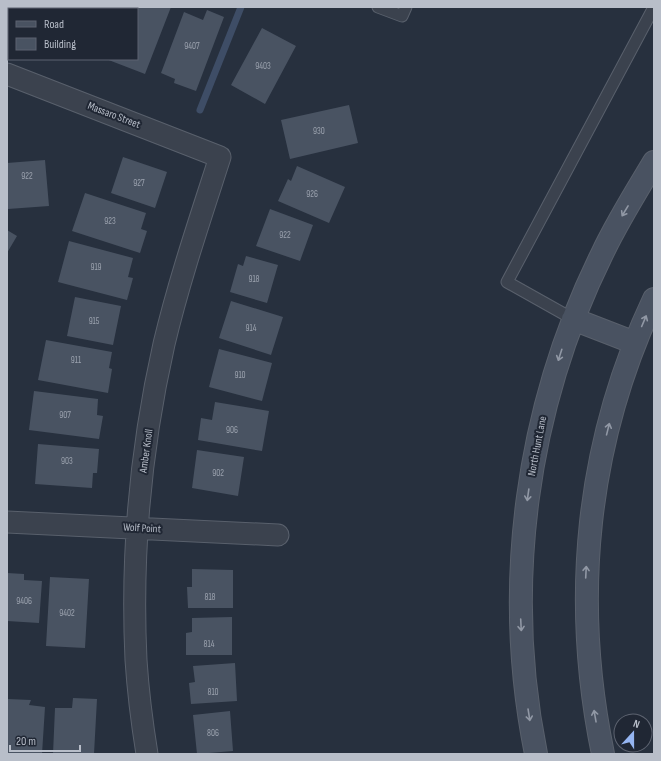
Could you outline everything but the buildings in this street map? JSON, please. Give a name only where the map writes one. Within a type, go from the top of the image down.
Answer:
[{"type":"main road","name":"North Hunt Lane","points":[[536,754],[527,705],[520,606],[523,537],[530,476],[543,416],[561,351],[573,319],[602,254],[654,162]]},
{"type":"main road","points":[[603,754],[592,694],[587,642],[586,596],[588,545],[595,488],[605,438],[634,343],[654,299]]},
{"type":"main road","points":[[573,319],[634,343]]},
{"type":"street","name":"Massaro Street","points":[[7,74],[220,157]]},
{"type":"street","name":"Amber Knoll","points":[[146,754],[136,661],[135,604],[138,527],[152,408],[164,344],[180,283],[220,157]]},
{"type":"street","name":"Wolf Point","points":[[7,522],[138,527],[278,535]]},
{"type":"lane","points":[[378,7],[402,16],[406,7]]},
{"type":"lane","points":[[573,319],[507,282],[654,7]]},
{"type":"waterway","points":[[200,110],[241,7]]}]
